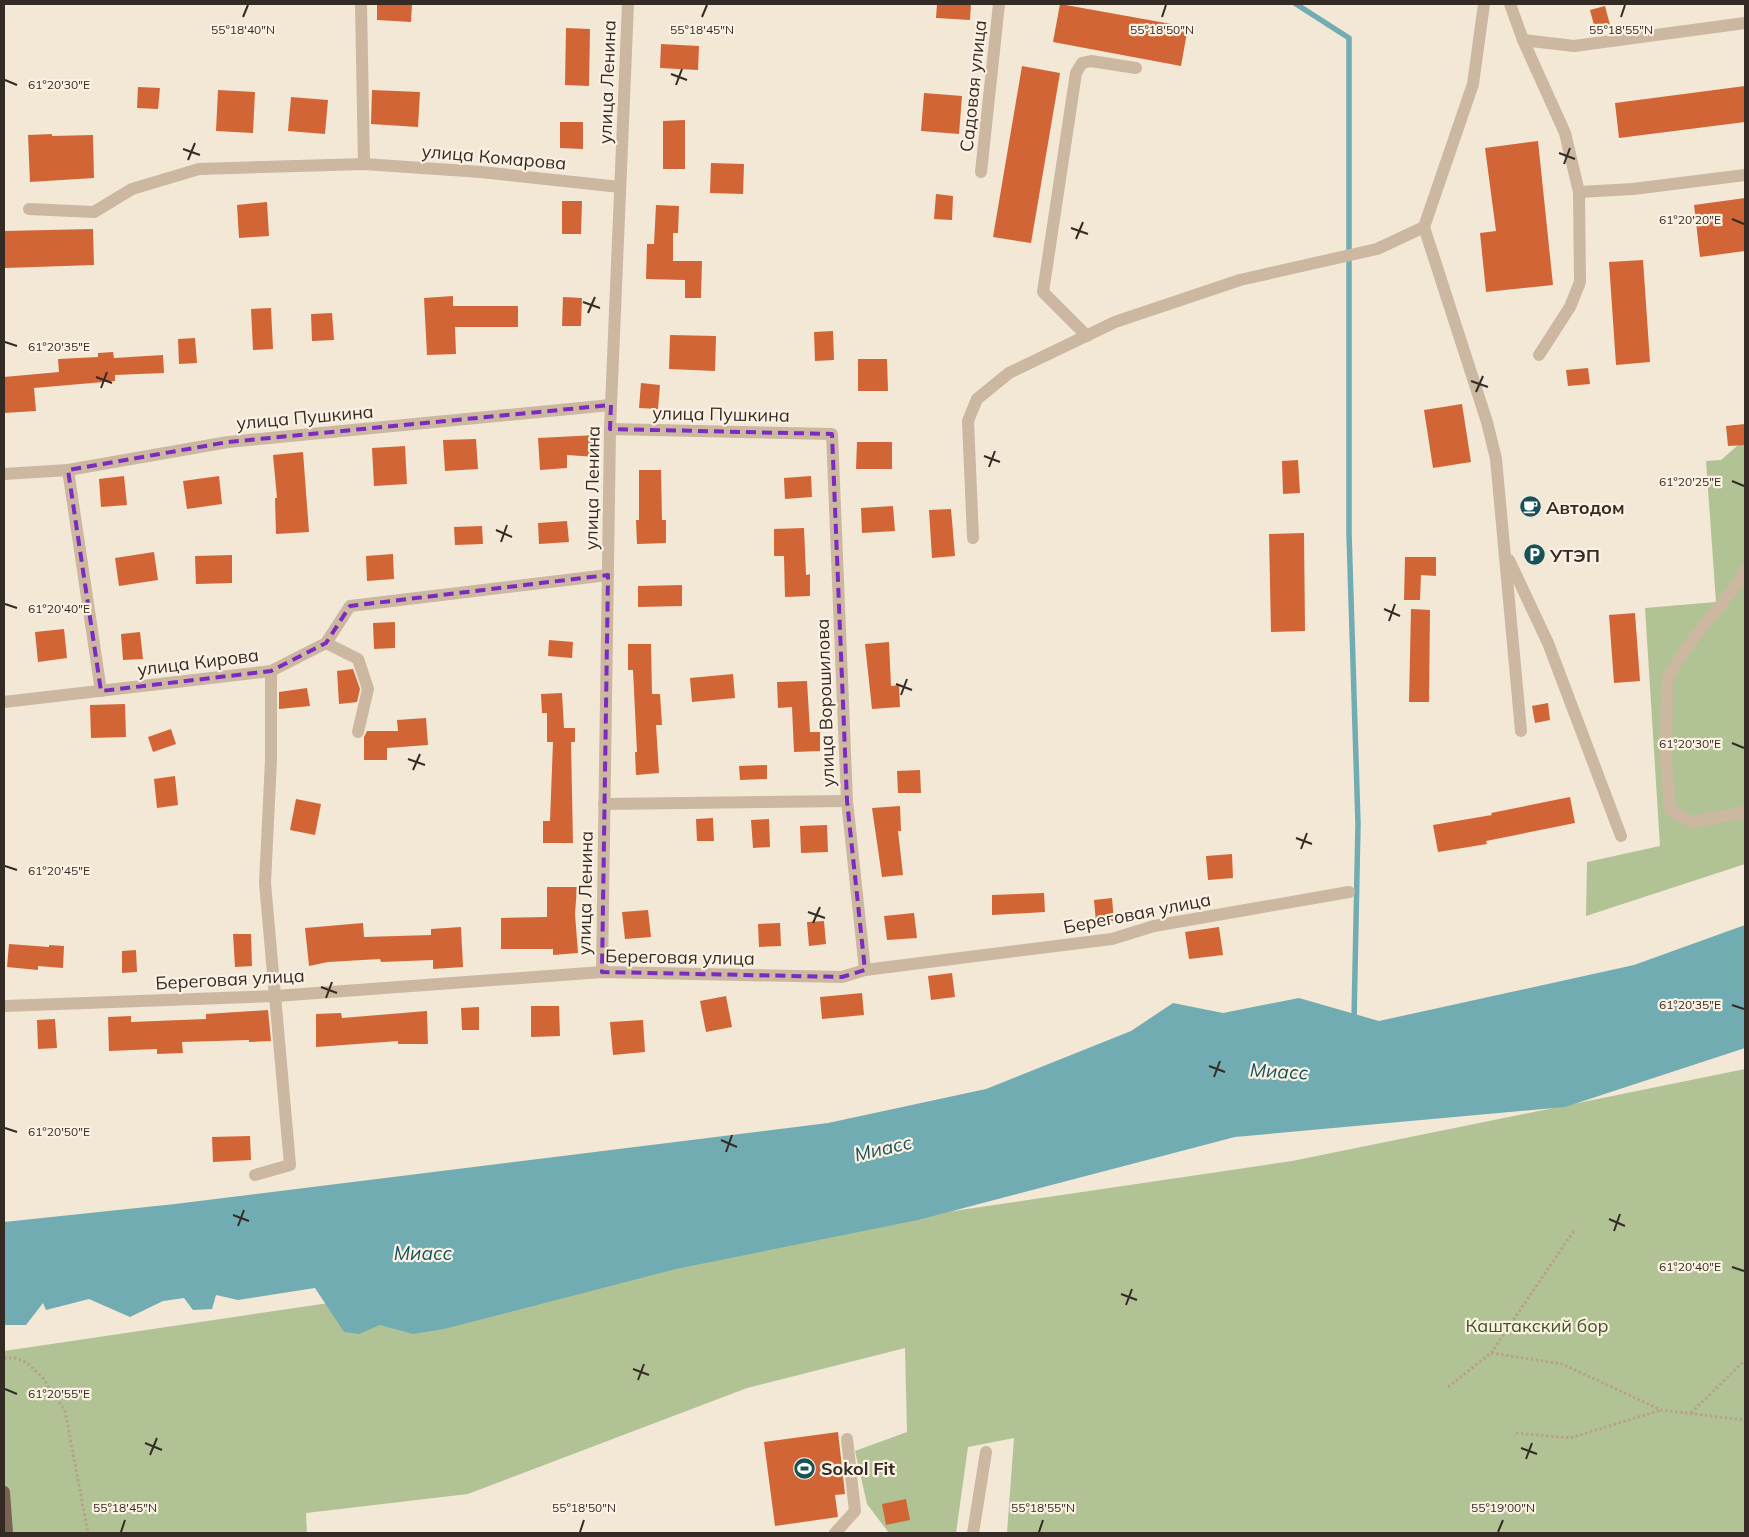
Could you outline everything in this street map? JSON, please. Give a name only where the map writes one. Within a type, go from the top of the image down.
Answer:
[{"type":"main road","points":[[4,1492],[7,1533]]},
{"type":"street","points":[[361,4],[364,164]]},
{"type":"street","name":"улица Ленина","points":[[602,972],[610,429],[628,4]]},
{"type":"street","name":"Садовая улица","points":[[981,172],[1000,4]]},
{"type":"street","points":[[1484,4],[1473,84],[1424,227],[1487,422],[1496,459],[1521,731]]},
{"type":"street","points":[[1510,4],[1522,40],[1565,133],[1579,192],[1580,282],[1570,307],[1539,355]]},
{"type":"street","points":[[1522,40],[1574,46],[1745,23]]},
{"type":"street","points":[[1087,336],[1043,292],[1076,73],[1082,63],[1091,61],[1136,68]]},
{"type":"street","name":"улица Комарова","points":[[29,209],[94,212],[132,189],[199,169],[364,164],[481,172],[620,187]]},
{"type":"street","points":[[1579,192],[1633,189],[1745,174]]},
{"type":"street","points":[[973,538],[968,421],[978,399],[1009,373],[1115,322],[1240,280],[1377,249],[1424,227]]},
{"type":"street","name":"улица Пушкина","points":[[4,474],[68,470],[228,442],[611,406]]},
{"type":"street","name":"улица Пушкина","points":[[610,429],[832,434]]},
{"type":"street","name":"улица Ворошилова","points":[[832,434],[847,801],[865,970]]},
{"type":"street","points":[[68,470],[101,691]]},
{"type":"street","points":[[1505,551],[1548,643],[1620,836]]},
{"type":"street","points":[[1745,569],[1742,578],[1689,644],[1667,678],[1666,756],[1670,810],[1691,822],[1745,812]]},
{"type":"street","points":[[358,732],[368,689],[358,659],[326,643],[350,606],[608,575]]},
{"type":"street","name":"улица Кирова","points":[[4,702],[271,671],[326,643]]},
{"type":"street","points":[[255,1175],[290,1165],[265,883],[271,760],[271,671]]},
{"type":"street","points":[[604,804],[847,801]]},
{"type":"street","name":"Береговая улица","points":[[4,1006],[276,996],[602,972],[842,977],[865,970],[1112,939],[1154,926],[1348,892]]},
{"type":"street","points":[[835,1533],[855,1511],[848,1439]]},
{"type":"street","points":[[972,1533],[986,1452]]},
{"type":"path","points":[[1448,1387],[1491,1353],[1575,1229]]},
{"type":"path","points":[[1491,1353],[1562,1364],[1661,1410],[1745,1420]]},
{"type":"path","points":[[4,1358],[15,1358],[26,1362],[43,1378],[65,1411],[88,1533]]},
{"type":"path","points":[[1690,1414],[1745,1360]]},
{"type":"path","points":[[1516,1433],[1570,1438],[1661,1410]]},
{"type":"highlighted area","points":[[611,405],[610,429],[832,434],[847,801],[865,970],[842,977],[602,972],[608,575],[350,606],[326,643],[271,671],[101,691],[68,470],[228,442]]},
{"type":"green space","points":[[1745,439],[1745,864],[1586,916],[1587,862],[1660,846],[1645,608],[1716,602],[1706,461],[1721,460]]},
{"type":"green space","name":"Каштакский бор","points":[[1745,1069],[1745,1533],[1007,1533],[1014,1438],[968,1447],[956,1533],[889,1533],[867,1504],[855,1451],[907,1432],[905,1348],[747,1388],[468,1494],[306,1513],[307,1533],[4,1533],[4,1351],[1292,1161]]},
{"type":"water","name":"Миасс","points":[[1745,925],[1745,1048],[1565,1107],[1235,1137],[918,1220],[676,1269],[444,1329],[413,1334],[380,1325],[359,1334],[344,1332],[315,1288],[238,1300],[216,1295],[212,1309],[193,1310],[184,1298],[163,1301],[130,1317],[89,1299],[46,1310],[43,1303],[26,1325],[4,1325],[4,1222],[175,1204],[828,1123],[986,1089],[1131,1031],[1173,1003],[1223,1013],[1299,998],[1379,1021],[1634,965]]},
{"type":"building","points":[[377,4],[412,4],[411,22],[377,20]]},
{"type":"building","points":[[937,4],[971,4],[970,20],[936,18]]},
{"type":"building","points":[[1060,4],[1188,27],[1181,66],[1053,42]]},
{"type":"building","points":[[1605,6],[1610,25],[1595,29],[1590,10]]},
{"type":"building","points":[[566,28],[590,29],[589,86],[565,85]]},
{"type":"building","points":[[661,44],[699,46],[698,70],[660,68]]},
{"type":"building","points":[[1022,66],[1060,73],[1031,243],[993,237]]},
{"type":"building","points":[[1745,86],[1745,122],[1619,138],[1615,103]]},
{"type":"building","points":[[138,87],[160,88],[158,109],[137,108]]},
{"type":"building","points":[[218,90],[255,92],[253,133],[216,131]]},
{"type":"building","points":[[372,90],[420,92],[418,127],[371,124]]},
{"type":"building","points":[[924,93],[962,96],[959,134],[921,131]]},
{"type":"building","points":[[291,97],[328,100],[325,134],[288,131]]},
{"type":"building","points":[[685,120],[685,169],[663,169],[663,121]]},
{"type":"building","points":[[560,122],[583,122],[583,149],[560,148]]},
{"type":"building","points":[[52,134],[52,136],[93,135],[94,178],[30,182],[28,135]]},
{"type":"building","points":[[1538,141],[1553,285],[1486,292],[1480,233],[1496,231],[1485,148]]},
{"type":"building","points":[[711,163],[744,164],[743,194],[710,193]]},
{"type":"building","points":[[936,194],[953,196],[952,220],[934,219]]},
{"type":"building","points":[[1745,198],[1745,251],[1700,257],[1694,205]]},
{"type":"building","points":[[562,201],[582,201],[581,234],[562,234]]},
{"type":"building","points":[[267,202],[269,236],[239,238],[237,205]]},
{"type":"building","points":[[656,205],[679,206],[678,233],[673,233],[673,261],[702,261],[701,298],[685,298],[685,280],[646,279],[647,244],[654,244]]},
{"type":"building","points":[[93,229],[94,265],[5,268],[4,231]]},
{"type":"building","points":[[1643,260],[1650,362],[1616,365],[1609,262]]},
{"type":"building","points":[[453,296],[453,306],[518,306],[518,327],[455,327],[456,354],[427,355],[424,298]]},
{"type":"building","points":[[563,297],[582,298],[581,326],[562,326]]},
{"type":"building","points":[[271,308],[273,349],[253,350],[251,309]]},
{"type":"building","points":[[332,313],[334,340],[312,341],[311,314]]},
{"type":"building","points":[[833,331],[834,360],[815,361],[814,332]]},
{"type":"building","points":[[670,335],[716,336],[715,371],[669,369]]},
{"type":"building","points":[[195,338],[197,363],[179,364],[178,339]]},
{"type":"building","points":[[113,352],[114,358],[163,355],[164,373],[115,375],[115,381],[34,388],[36,411],[4,413],[4,377],[59,372],[58,359],[98,357],[98,353]]},
{"type":"building","points":[[858,359],[887,359],[888,391],[858,391]]},
{"type":"building","points":[[1588,368],[1590,384],[1568,386],[1566,370]]},
{"type":"building","points":[[641,383],[660,385],[658,409],[639,408]]},
{"type":"building","points":[[1462,404],[1471,462],[1433,468],[1424,410]]},
{"type":"building","points":[[1745,424],[1745,445],[1728,446],[1726,426]]},
{"type":"building","points":[[597,435],[596,457],[567,455],[567,468],[540,470],[538,438]]},
{"type":"building","points":[[476,439],[478,469],[445,471],[443,440]]},
{"type":"building","points":[[857,442],[892,442],[892,469],[856,469]]},
{"type":"building","points":[[405,446],[407,484],[374,486],[372,448]]},
{"type":"building","points":[[303,452],[309,532],[276,534],[275,498],[277,498],[273,455]]},
{"type":"building","points":[[1298,460],[1300,493],[1283,494],[1282,461]]},
{"type":"building","points":[[639,470],[661,470],[662,520],[666,520],[666,543],[637,544],[636,520],[639,520]]},
{"type":"building","points":[[124,476],[127,505],[101,507],[99,479]]},
{"type":"building","points":[[219,476],[222,504],[187,509],[183,481]]},
{"type":"building","points":[[811,476],[812,497],[785,499],[784,478]]},
{"type":"building","points":[[893,506],[895,531],[862,533],[861,508]]},
{"type":"building","points":[[951,509],[955,556],[932,558],[929,510]]},
{"type":"building","points":[[567,521],[569,542],[539,544],[538,523]]},
{"type":"building","points":[[482,526],[483,544],[455,545],[454,527]]},
{"type":"building","points":[[804,528],[806,575],[810,574],[810,596],[785,597],[784,556],[774,556],[774,529]]},
{"type":"building","points":[[1304,533],[1305,631],[1271,632],[1269,534]]},
{"type":"building","points":[[154,552],[158,580],[119,586],[115,558]]},
{"type":"building","points":[[393,554],[394,579],[367,581],[366,556]]},
{"type":"building","points":[[232,555],[232,583],[196,584],[195,556]]},
{"type":"building","points":[[1405,557],[1436,557],[1436,576],[1421,575],[1420,600],[1404,600]]},
{"type":"building","points":[[682,585],[682,606],[638,607],[638,586]]},
{"type":"building","points":[[1411,609],[1430,610],[1429,702],[1409,702]]},
{"type":"building","points":[[1635,613],[1640,681],[1614,683],[1609,615]]},
{"type":"building","points":[[395,622],[395,648],[374,649],[373,623]]},
{"type":"building","points":[[64,629],[67,658],[38,662],[35,632]]},
{"type":"building","points":[[140,632],[143,659],[123,660],[121,634]]},
{"type":"building","points":[[549,640],[573,642],[572,658],[548,656]]},
{"type":"building","points":[[889,642],[891,686],[899,685],[900,707],[872,709],[865,644]]},
{"type":"building","points":[[628,644],[651,644],[652,694],[660,694],[662,725],[656,725],[659,773],[636,775],[635,752],[637,752],[633,670],[628,670]]},
{"type":"building","points":[[353,669],[360,689],[357,702],[339,704],[337,671]]},
{"type":"building","points":[[733,674],[735,698],[692,702],[690,678]]},
{"type":"building","points":[[807,681],[810,732],[820,732],[820,751],[794,752],[792,707],[778,708],[777,682]]},
{"type":"building","points":[[307,688],[310,706],[279,709],[279,692]]},
{"type":"building","points":[[562,693],[564,728],[575,728],[575,742],[571,742],[573,843],[543,843],[543,821],[550,821],[553,742],[547,742],[547,713],[542,713],[541,694]]},
{"type":"building","points":[[1548,703],[1550,720],[1535,723],[1532,706]]},
{"type":"building","points":[[125,704],[126,737],[91,738],[90,705]]},
{"type":"building","points":[[426,718],[428,745],[387,748],[387,760],[364,760],[364,737],[367,731],[398,731],[397,720]]},
{"type":"building","points":[[171,729],[176,744],[153,752],[148,737]]},
{"type":"building","points":[[767,765],[767,779],[740,780],[739,766]]},
{"type":"building","points":[[920,770],[921,793],[898,793],[897,771]]},
{"type":"building","points":[[175,776],[178,805],[157,808],[154,779]]},
{"type":"building","points":[[1570,797],[1575,823],[1486,841],[1487,844],[1438,852],[1433,825],[1492,815],[1491,813]]},
{"type":"building","points":[[296,799],[321,804],[315,835],[290,830]]},
{"type":"building","points":[[900,806],[901,831],[898,831],[903,875],[882,877],[872,808]]},
{"type":"building","points":[[713,818],[714,841],[697,841],[696,819]]},
{"type":"building","points":[[769,819],[770,847],[753,848],[751,820]]},
{"type":"building","points":[[827,825],[828,852],[801,853],[800,826]]},
{"type":"building","points":[[1232,854],[1233,878],[1208,880],[1206,856]]},
{"type":"building","points":[[547,887],[577,887],[575,914],[578,953],[553,955],[553,949],[501,949],[501,918],[547,917]]},
{"type":"building","points":[[1044,893],[1045,912],[992,915],[992,895]]},
{"type":"building","points":[[1112,898],[1114,921],[1096,922],[1094,900]]},
{"type":"building","points":[[648,910],[651,937],[625,939],[622,912]]},
{"type":"building","points":[[914,913],[917,938],[887,940],[884,916]]},
{"type":"building","points":[[824,921],[826,944],[809,946],[807,922]]},
{"type":"building","points":[[363,923],[364,937],[431,935],[431,929],[461,927],[463,967],[433,969],[433,960],[381,962],[380,959],[328,962],[309,966],[305,928]]},
{"type":"building","points":[[780,923],[781,946],[759,947],[758,924]]},
{"type":"building","points":[[1219,927],[1223,955],[1189,959],[1185,932]]},
{"type":"building","points":[[233,934],[251,934],[252,966],[235,967]]},
{"type":"building","points":[[9,944],[49,947],[49,945],[64,946],[63,968],[38,966],[38,970],[7,967]]},
{"type":"building","points":[[136,950],[137,972],[122,973],[122,951]]},
{"type":"building","points":[[952,973],[955,997],[931,1000],[928,976]]},
{"type":"building","points":[[862,993],[864,1015],[822,1019],[820,997]]},
{"type":"building","points":[[726,996],[732,1027],[706,1032],[700,1001]]},
{"type":"building","points":[[531,1006],[559,1006],[560,1036],[531,1037]]},
{"type":"building","points":[[479,1007],[479,1030],[462,1030],[461,1008]]},
{"type":"building","points":[[268,1010],[271,1041],[182,1042],[183,1053],[157,1054],[157,1049],[109,1051],[108,1017],[131,1016],[131,1022],[206,1019],[206,1014]]},
{"type":"building","points":[[427,1011],[428,1044],[398,1044],[398,1041],[316,1047],[316,1014],[341,1013],[342,1018]]},
{"type":"building","points":[[55,1019],[57,1048],[38,1049],[37,1020]]},
{"type":"building","points":[[643,1020],[645,1052],[613,1055],[610,1022]]},
{"type":"building","points":[[250,1136],[251,1160],[213,1162],[212,1137]]},
{"type":"building","name":"Sokol Fit","points":[[838,1432],[845,1494],[835,1495],[838,1517],[775,1526],[764,1442]]},
{"type":"building","points":[[906,1499],[910,1520],[886,1525],[882,1504]]},
{"type":"waterway","points":[[1296,4],[1349,38],[1349,533],[1358,824],[1354,1020]]},
{"type":"place","name":"Автодом","points":[[1530,507]]},
{"type":"place","name":"УТЭП","points":[[1534,555]]},
{"type":"place","name":"Sokol Fit","points":[[805,1468]]}]
